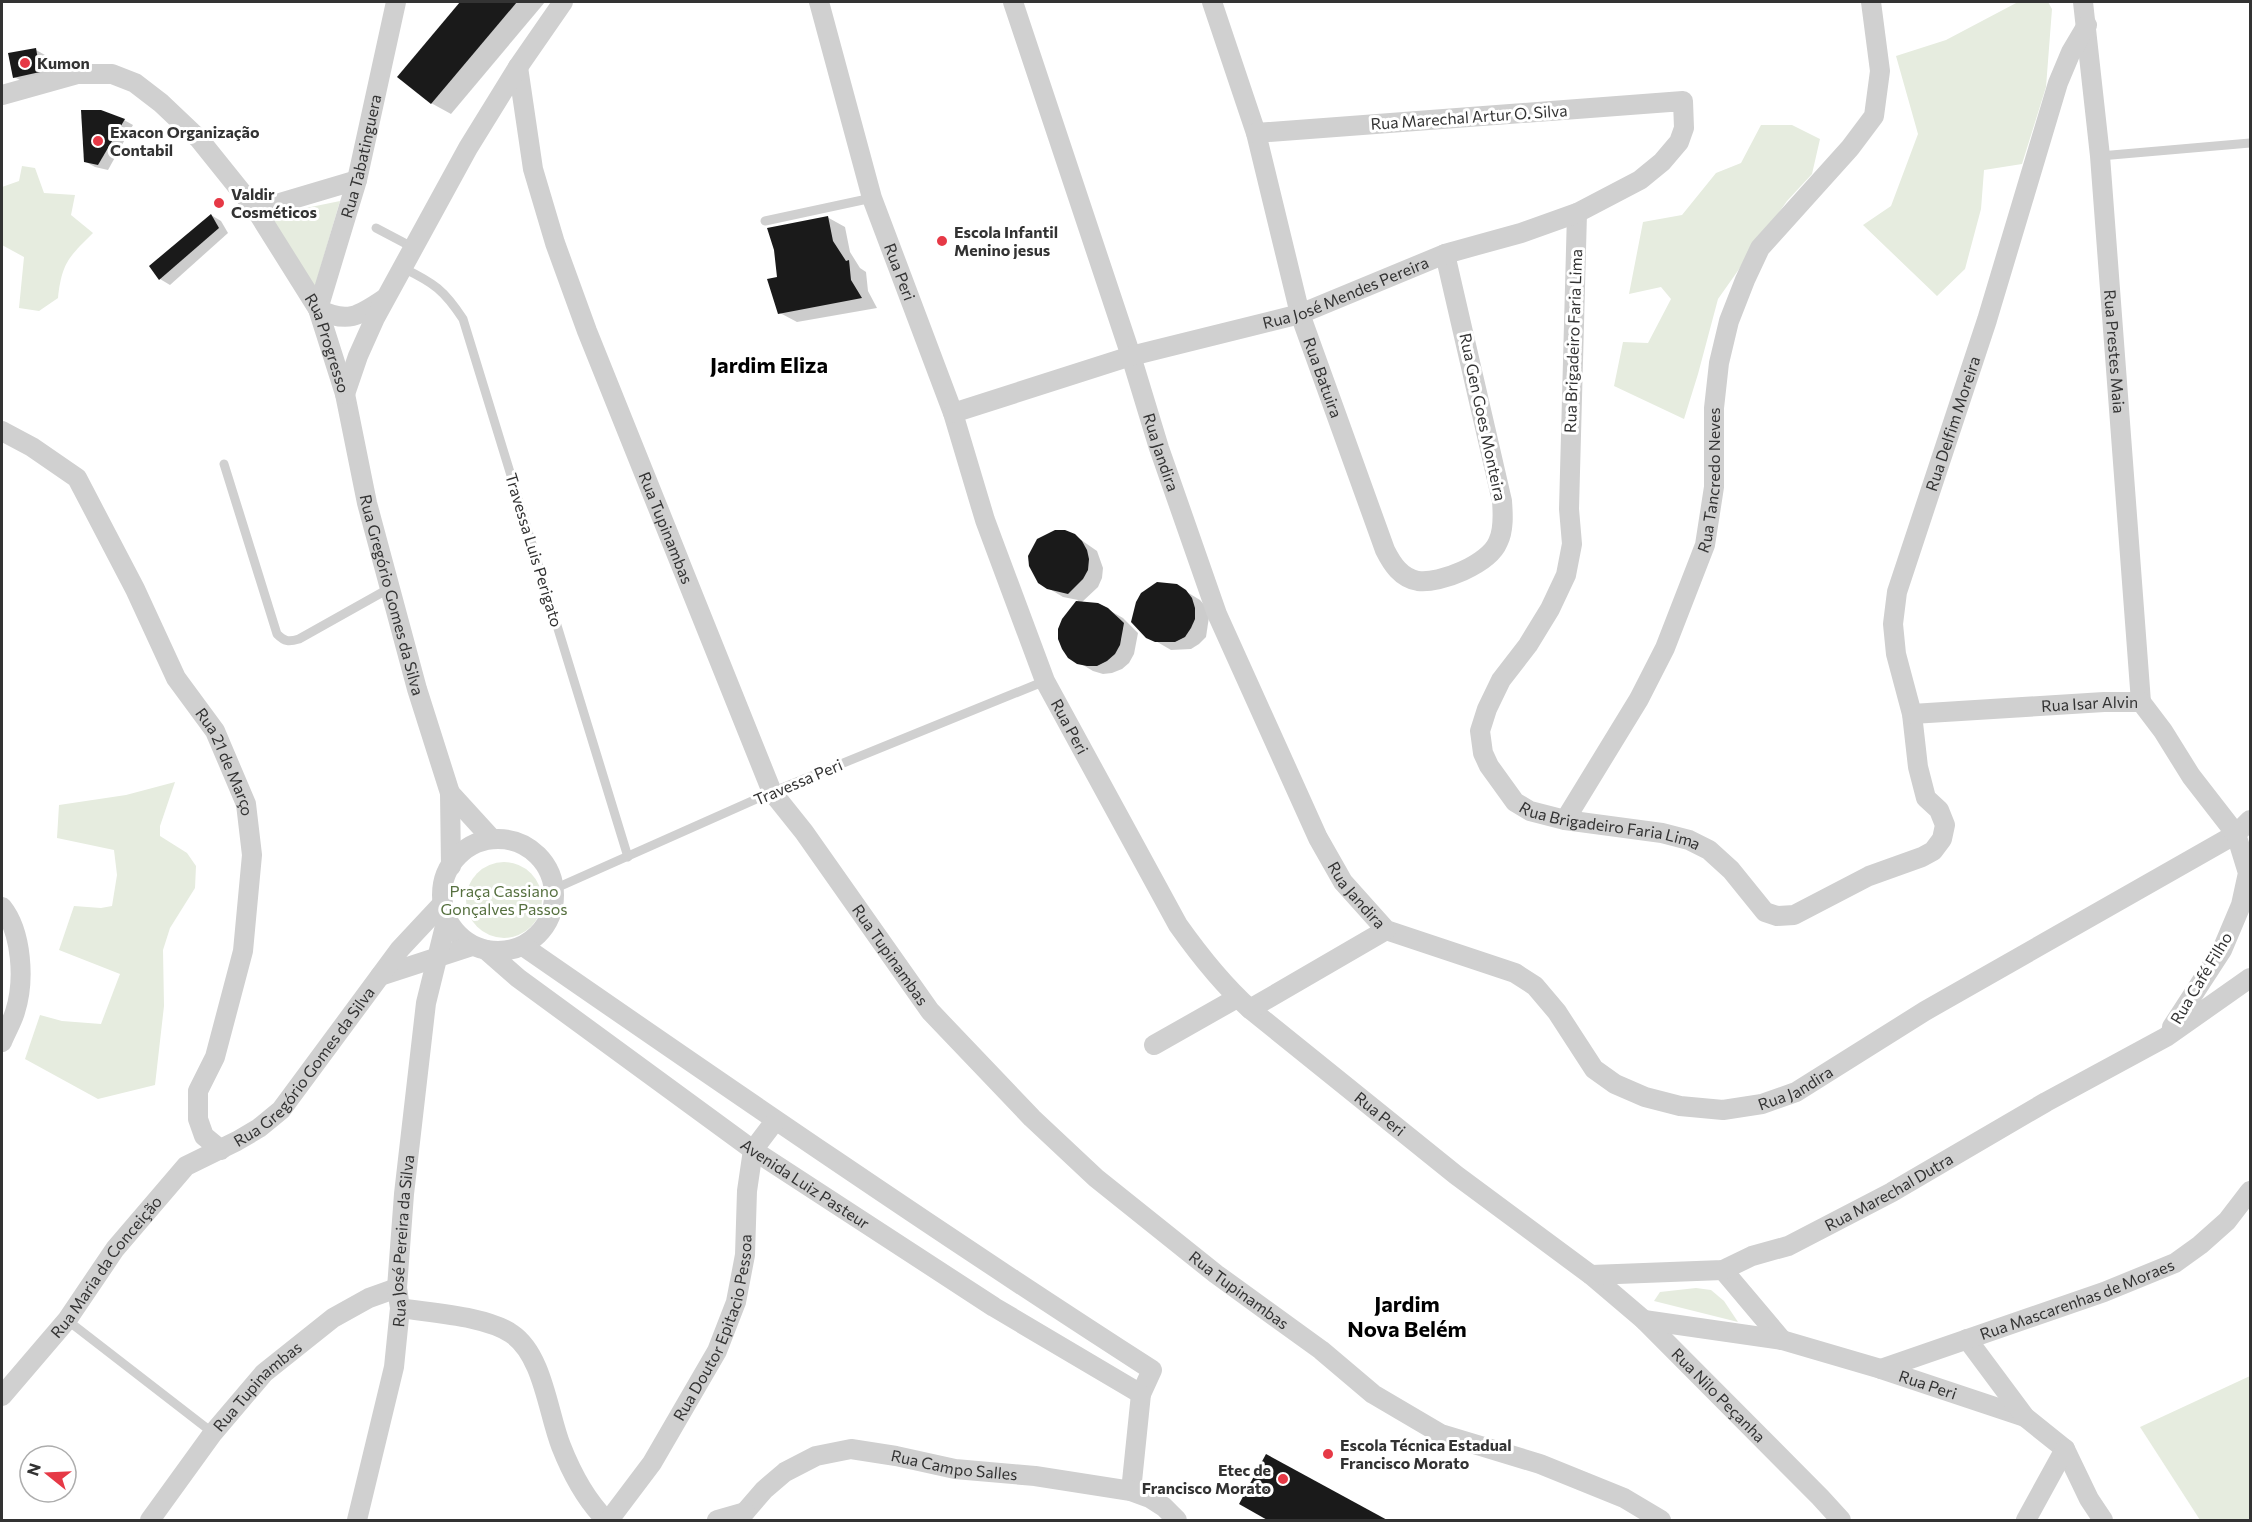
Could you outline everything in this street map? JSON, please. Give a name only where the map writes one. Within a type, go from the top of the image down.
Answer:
[{"type":"street","name":"Rua Tabatinguera","points":[[318,309],[357,180],[396,2]]},
{"type":"street","name":"Rua Progresso","points":[[345,394],[358,356],[387,297],[468,148],[518,67],[563,2]]},
{"type":"street","name":"Rua Peri","points":[[819,2],[872,198],[953,413],[985,520],[1045,681],[1178,925],[1205,963],[1244,1003],[1456,1175],[1591,1275]]},
{"type":"street","name":"Rua Jandira","points":[[1013,2],[1131,356],[1159,448],[1213,603],[1318,838],[1343,882],[1386,930],[1507,970],[1535,986],[1557,1012],[1594,1068],[1615,1084],[1645,1097],[1680,1106],[1723,1110],[1762,1104],[1796,1092],[1925,1011],[2236,834]]},
{"type":"street","name":"Rua Batuira","points":[[1212,2],[1256,133],[1300,314],[1385,550],[1393,565],[1401,573],[1417,581],[1435,580]]},
{"type":"street","name":"Rua Tancredo Neves","points":[[1565,820],[1639,699],[1665,648],[1705,544],[1714,487],[1714,408],[1719,363],[1729,321],[1744,280],[1760,248],[1850,148],[1874,116],[1878,100],[1880,71],[1870,2]]},
{"type":"street","name":"Rua Prestes Maia","points":[[2083,2],[2100,156],[2141,702]]},
{"type":"street","name":"Rua Delfim Moreira","points":[[1945,825],[1939,810],[1926,798],[1918,767],[1912,714],[1896,654],[1893,624],[1897,592],[1987,320],[2058,83],[2087,25]]},
{"type":"street","name":"Rua Tupinambas","points":[[518,67],[533,169],[555,243],[587,331],[772,792],[804,832],[930,1011],[1032,1118],[1106,1186],[1216,1274],[1321,1350],[1373,1394],[1441,1434],[1540,1464],[1624,1498],[1662,1521]]},
{"type":"street","name":"Rua Progresso","points":[[2,95],[77,74],[111,74],[135,83],[161,103],[199,139],[256,210],[318,309],[345,394]]},
{"type":"street","name":"Rua José Mendes Pereira","points":[[953,413],[1131,356],[1300,314],[1445,254],[1521,233],[1577,213],[1640,180],[1662,162],[1679,142],[1684,128],[1683,101]]},
{"type":"street","name":"Rua Marechal Artur O. Silva","points":[[1256,133],[1683,101]]},
{"type":"street","points":[[256,210],[357,180]]},
{"type":"street","name":"Rua Brigadeiro Faria Lima","points":[[1577,213],[1569,497],[1572,544],[1566,575],[1550,609],[1534,636],[1501,680],[1487,709],[1480,731],[1483,753],[1489,766],[1515,802],[1530,811],[1565,820],[1662,834],[1689,840],[1709,850],[1731,870],[1765,912],[1777,916],[1794,915],[1869,876],[1922,858],[1933,851],[1942,839],[1945,825]]},
{"type":"street","name":"Rua Gen Goes Monteira","points":[[1435,580],[1469,568],[1486,558],[1498,544],[1503,516],[1502,501],[1445,254]]},
{"type":"street","points":[[318,309],[337,317],[350,318],[387,297]]},
{"type":"street","name":"Rua Gregório Gomes da Silva","points":[[345,394],[367,503],[417,689],[450,793],[451,866]]},
{"type":"street","points":[[2,417],[8,420],[32,447]]},
{"type":"street","name":"Rua 21 de Março","points":[[2,431],[32,447],[77,478],[135,589],[176,678],[215,731],[246,804],[252,855],[243,951],[215,1058],[198,1091],[198,1119],[204,1136],[221,1150]]},
{"type":"street","name":"Rua Isar Alvin","points":[[1912,714],[2104,702],[2141,702],[2163,730],[2191,776],[2236,834]]},
{"type":"street","name":"Rua Gregório Gomes da Silva","points":[[450,793],[492,839]]},
{"type":"street","points":[[2236,834],[2250,820]]},
{"type":"street","name":"Rua Café Filho","points":[[2166,1037],[2222,950],[2241,905],[2248,873],[2236,834]]},
{"type":"street","points":[[436,960],[479,948],[505,951],[523,946],[537,936],[547,922],[553,906],[554,888],[541,858],[529,847],[514,840],[492,839],[466,849],[451,866],[443,887],[445,910],[456,933],[479,948]]},
{"type":"street","points":[[2,907],[10,917],[15,937],[20,982],[15,1011],[2,1042]]},
{"type":"street","name":"Rua Gregório Gomes da Silva","points":[[221,1150],[259,1128],[282,1110],[400,949],[445,910]]},
{"type":"street","name":"Rua José Pereira da Silva","points":[[357,1521],[394,1367],[400,1308],[398,1288],[404,1194],[426,1003],[445,910]]},
{"type":"street","points":[[1154,1044],[1244,1003],[1386,930]]},
{"type":"street","name":"Avenida Luiz Pasteur","points":[[479,948],[753,1150],[994,1307],[1141,1394],[1152,1370],[1031,1293],[774,1121],[523,946]]},
{"type":"street","name":"Rua Gregório Gomes da Silva","points":[[380,976],[410,965],[436,960]]},
{"type":"street","name":"Rua Marechal Dutra","points":[[1591,1275],[1723,1270],[1752,1256],[1788,1246],[2166,1037],[2250,978]]},
{"type":"street","name":"Rua Doutor Epitacio Pessoa","points":[[607,1521],[652,1463],[717,1351],[736,1302],[745,1255],[747,1191],[753,1150],[774,1121]]},
{"type":"street","name":"Rua Maria da Conceição","points":[[2,1396],[67,1320],[115,1249],[186,1166],[221,1150]]},
{"type":"street","name":"Rua Mascarenhas de Moraes","points":[[1881,1369],[2095,1296],[2175,1263],[2227,1221],[2250,1191]]},
{"type":"street","points":[[1723,1270],[1782,1340]]},
{"type":"street","name":"Rua Nilo Peçanha","points":[[1591,1275],[1644,1320],[1820,1497],[1841,1521]]},
{"type":"street","name":"Rua Tupinambas","points":[[150,1521],[213,1433],[264,1373],[333,1318],[369,1298],[398,1288]]},
{"type":"street","points":[[400,1308],[490,1323],[512,1334],[526,1347],[540,1377],[560,1444],[575,1478],[590,1503],[607,1521]]},
{"type":"street","name":"Rua Peri","points":[[1644,1320],[1782,1340],[1881,1369],[2025,1417],[2065,1449]]},
{"type":"street","points":[[1967,1339],[2025,1417]]},
{"type":"street","points":[[1131,1491],[1141,1394]]},
{"type":"street","name":"Rua Campo Salles","points":[[748,1516],[764,1490],[785,1472],[816,1456],[852,1449],[896,1455],[955,1469],[1035,1476],[1131,1491],[1150,1498],[1164,1507],[1177,1521]]},
{"type":"street","points":[[2026,1521],[2065,1449]]},
{"type":"street","points":[[2065,1449],[2103,1521]]},
{"type":"street","points":[[717,1521],[748,1516]]},
{"type":"lane","points":[[2100,156],[2250,143]]},
{"type":"lane","points":[[765,221],[872,198]]},
{"type":"lane","points":[[376,228],[414,249]]},
{"type":"lane","name":"Travessa Luis Perigato","points":[[403,268],[434,283],[451,301],[463,319],[628,857]]},
{"type":"lane","points":[[224,464],[277,634],[284,640],[290,642],[299,639],[390,588]]},
{"type":"lane","name":"Travessa Peri","points":[[554,888],[772,792],[1045,681]]},
{"type":"lane","points":[[67,1320],[213,1433]]},
{"type":"green space","points":[[2018,2],[2048,2],[2052,9],[2046,87],[2022,164],[1984,170],[1981,209],[1965,269],[1937,296],[1863,225],[1891,206],[1918,134],[1896,56],[1946,40]]},
{"type":"green space","points":[[1761,125],[1792,125],[1820,139],[1812,174],[1787,201],[1718,299],[1684,419],[1614,386],[1623,342],[1648,343],[1671,299],[1661,287],[1629,294],[1643,222],[1682,215],[1716,173],[1741,163]]},
{"type":"green space","points":[[22,166],[35,168],[44,193],[75,195],[71,215],[93,233],[68,261],[62,276],[58,298],[39,311],[19,308],[24,257],[2,245],[2,187],[19,181]]},
{"type":"green space","points":[[340,201],[313,293],[267,216]]},
{"type":"green space","points":[[175,782],[160,826],[160,836],[187,853],[196,866],[195,888],[170,928],[163,950],[164,1006],[155,1085],[98,1099],[25,1059],[40,1015],[62,1021],[101,1024],[120,974],[59,950],[74,906],[101,908],[112,906],[117,875],[114,850],[57,838],[59,805],[126,795]]},
{"type":"green space","name":"Praça Cassiano Gonçalves Passos","points":[[504,862],[518,865],[531,873],[539,886],[542,900],[539,914],[531,927],[518,935],[504,938],[490,935],[477,927],[469,914],[466,900],[469,886],[477,873],[490,865]]},
{"type":"green space","points":[[1696,1288],[1711,1290],[1724,1301],[1738,1322],[1654,1301],[1660,1292]]},
{"type":"green space","points":[[2250,1376],[2250,1520],[2200,1520],[2140,1427]]},
{"type":"building","points":[[460,2],[517,2],[431,104],[397,77]]},
{"type":"building","name":"Kumon","points":[[36,48],[40,72],[13,78],[8,53]]},
{"type":"building","name":"Exacon Organização Contabil","points":[[81,110],[101,110],[125,119],[98,165],[84,162]]},
{"type":"building","points":[[211,214],[219,228],[159,280],[149,266]]},
{"type":"building","points":[[828,216],[833,241],[846,261],[849,260],[851,280],[862,298],[778,314],[767,279],[777,277],[774,250],[767,228]]},
{"type":"building","points":[[1055,530],[1065,530],[1075,534],[1082,541],[1089,559],[1088,570],[1083,579],[1068,594],[1047,589],[1038,583],[1029,566],[1028,556],[1037,539]]},
{"type":"building","points":[[1157,582],[1177,584],[1186,590],[1195,608],[1195,619],[1191,628],[1185,637],[1175,642],[1155,642],[1146,638],[1131,622],[1141,593]]},
{"type":"building","points":[[1076,601],[1098,603],[1108,608],[1124,623],[1120,645],[1115,654],[1097,666],[1077,664],[1068,658],[1058,639],[1058,629],[1062,619]]},
{"type":"building","name":"Etec de Francisco Morato","points":[[1266,1454],[1389,1521],[1269,1521],[1239,1504]]},
{"type":"place","name":"Kumon","points":[[25,63]]},
{"type":"place","name":"Exacon Organização Contabil","points":[[98,141]]},
{"type":"place","name":"Valdir Cosméticos","points":[[219,203]]},
{"type":"place","name":"Escola Infantil Menino jesus","points":[[942,241]]},
{"type":"place","name":"Escola Técnica Estadual Francisco Morato","points":[[1328,1454]]},
{"type":"place","name":"Etec de Francisco Morato","points":[[1283,1479]]},
{"type":"district","name":"Jardim Eliza","points":[[769,365]]},
{"type":"district","name":"Jardim Nova Belém","points":[[1407,1316]]}]
